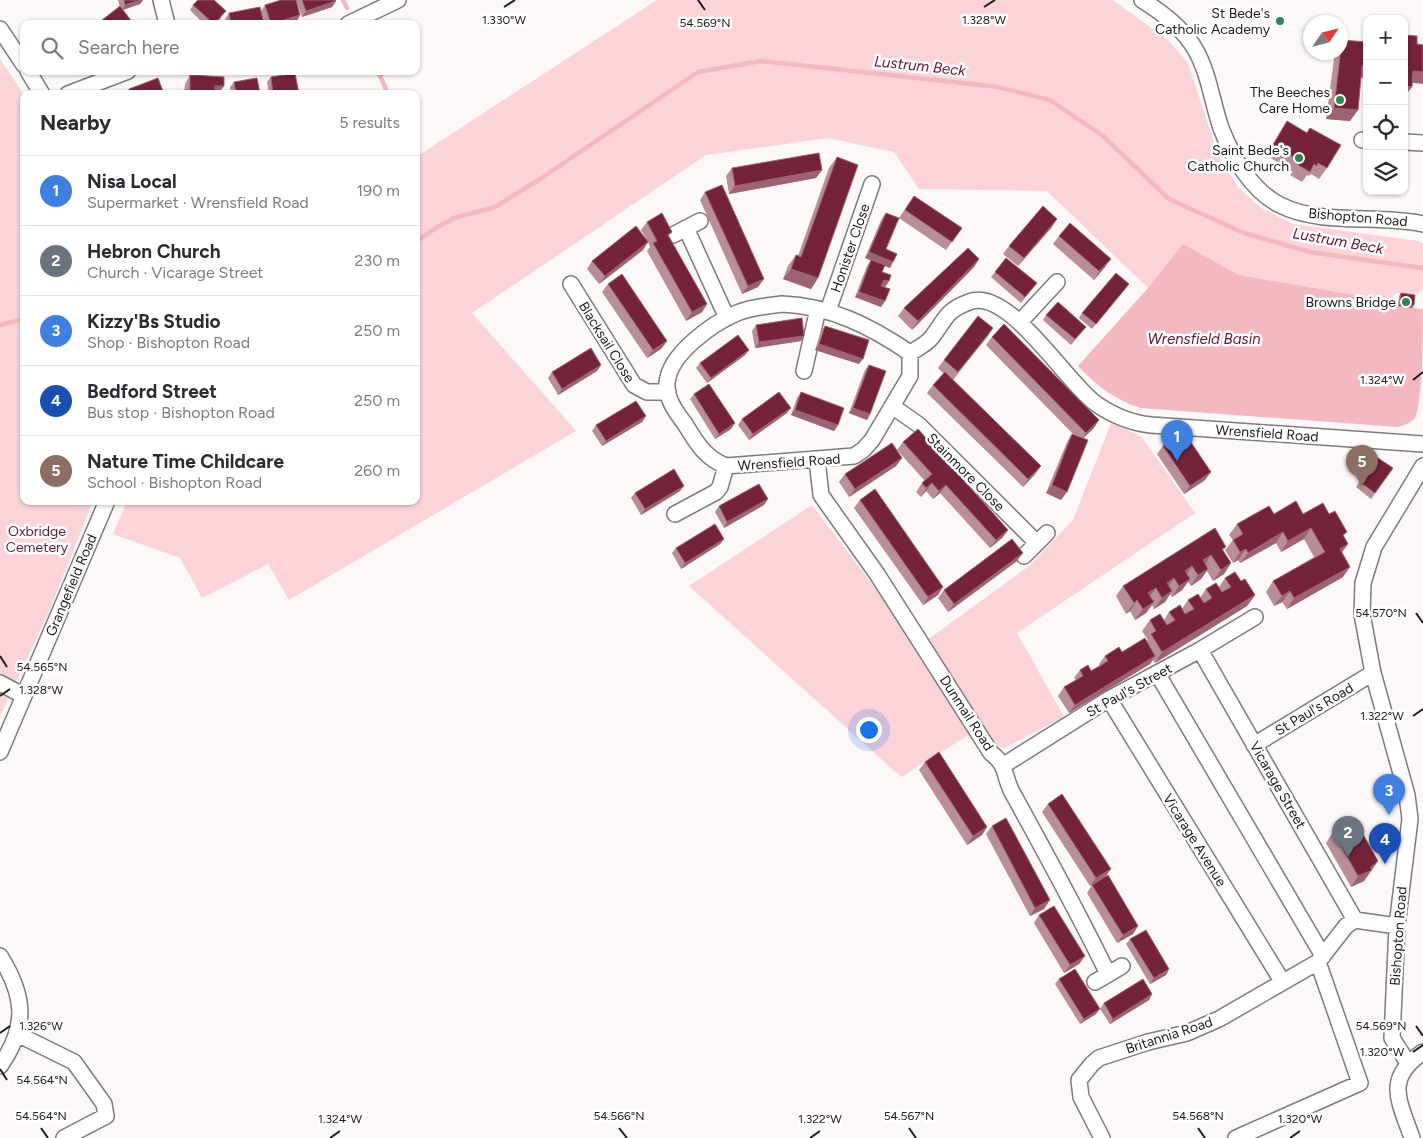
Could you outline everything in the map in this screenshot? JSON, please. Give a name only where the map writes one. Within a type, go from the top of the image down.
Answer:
[{"type":"street","points":[[161,0],[166,20]]},
{"type":"street","points":[[356,20],[398,0]]},
{"type":"street","name":"Bishopton Road","points":[[1142,0],[1177,25],[1195,48],[1232,153],[1244,173],[1261,192],[1280,205],[1306,214],[1423,224]]},
{"type":"street","points":[[0,29],[20,60]]},
{"type":"street","points":[[30,75],[40,90]]},
{"type":"street","points":[[78,90],[118,75]]},
{"type":"street","points":[[1408,142],[1423,143]]},
{"type":"street","name":"Honister Close","points":[[804,371],[823,310],[872,184]]},
{"type":"street","points":[[686,228],[727,318]]},
{"type":"street","points":[[1020,322],[1057,282]]},
{"type":"street","name":"Blacksail Close","points":[[579,289],[634,385],[647,392],[668,392]]},
{"type":"street","name":"Wrensfield Road","points":[[668,392],[674,407],[700,448],[708,457],[726,466],[844,458],[863,450],[872,440],[910,376],[910,353],[927,343],[950,312],[970,301],[979,299],[1004,307],[1020,322],[1082,392],[1110,412],[1127,420],[1151,425],[1423,444]]},
{"type":"street","points":[[668,392],[669,374],[676,358],[727,318],[749,309],[782,304],[823,310],[859,322],[910,353]]},
{"type":"street","name":"Stainmore Close","points":[[892,406],[919,425],[1042,538],[1024,556]]},
{"type":"street","name":"Dunmail Road","points":[[817,460],[820,490],[823,498],[877,574],[991,753],[1004,765],[1010,789],[1068,893],[1102,978],[1122,966]]},
{"type":"street","points":[[675,514],[716,492],[720,487],[726,466]]},
{"type":"street","name":"Bishopton Road","points":[[1408,1063],[1392,1038],[1398,926],[1416,816],[1373,673],[1362,614],[1364,582],[1374,547],[1423,469]]},
{"type":"street","name":"Grangefield Road","points":[[0,752],[105,505]]},
{"type":"street","name":"St Paul's Street","points":[[1004,765],[1109,699],[1200,650],[1256,617]]},
{"type":"street","name":"Vicarage Street","points":[[1200,650],[1355,920]]},
{"type":"street","points":[[1157,673],[1320,959],[1360,1083],[1236,1138]]},
{"type":"street","name":"St Paul's Road","points":[[1254,745],[1373,673]]},
{"type":"street","points":[[0,683],[24,696]]},
{"type":"street","name":"Vicarage Avenue","points":[[1109,699],[1282,982]]},
{"type":"street","points":[[1355,920],[1398,926]]},
{"type":"street","name":"Britannia Road","points":[[1102,1138],[1081,1097],[1079,1080],[1092,1064],[1107,1056],[1148,1042],[1187,1032],[1211,1022],[1320,959],[1346,926],[1355,920]]},
{"type":"street","points":[[0,956],[11,974],[18,991],[22,1011],[17,1034],[0,1066]]},
{"type":"street","points":[[17,1034],[74,1062],[104,1104],[106,1116],[64,1138]]},
{"type":"street","points":[[1412,1138],[1398,1095],[1399,1077],[1408,1063],[1423,1052]]},
{"type":"green space","points":[[657,0],[1113,0],[1168,40],[1188,63],[1218,155],[1238,187],[1261,208],[1293,224],[1419,241],[1423,244],[1423,290],[1417,294],[1396,293],[1390,301],[1239,275],[1183,244],[1148,288],[1047,191],[919,189],[894,152],[828,138],[706,155],[472,313],[576,431],[289,600],[268,564],[202,598],[180,558],[113,534],[125,505],[420,505],[420,154]]},
{"type":"green space","name":"Oxbridge Cemetery","points":[[0,59],[21,90],[20,505],[91,505],[47,616],[0,716]]},
{"type":"green space","points":[[1111,423],[1141,436],[1195,513],[1017,633],[1064,717],[1004,748],[967,736],[901,777],[689,586],[812,505],[919,646],[1029,566],[1073,520]]},
{"type":"water","name":"Wrensfield Basin","points":[[1183,244],[1239,275],[1390,301],[1398,306],[1423,309],[1420,398],[1415,418],[1409,423],[1398,427],[1140,408],[1114,396],[1099,386],[1078,366],[1148,288]]},
{"type":"building","points":[[124,0],[140,0],[125,5]]},
{"type":"building","points":[[198,0],[214,0],[226,11],[218,20],[210,20],[193,5]]},
{"type":"building","points":[[281,0],[296,0],[300,15],[284,20],[270,20],[265,5]]},
{"type":"building","points":[[302,0],[335,0],[336,1],[306,11]]},
{"type":"building","points":[[120,6],[130,20],[102,20]]},
{"type":"building","points":[[260,7],[263,20],[230,20],[229,13]]},
{"type":"building","points":[[1408,35],[1417,36],[1417,44],[1423,45],[1423,72],[1413,71],[1412,87],[1408,86]]},
{"type":"building","points":[[1348,40],[1363,42],[1363,66],[1358,110],[1334,108],[1340,60],[1348,60]]},
{"type":"building","points":[[190,75],[224,77],[224,86],[215,86],[215,90],[190,90]]},
{"type":"building","points":[[295,75],[298,90],[273,90],[271,77]]},
{"type":"building","points":[[158,78],[162,90],[129,90]]},
{"type":"building","points":[[257,78],[259,90],[235,90],[234,82]]},
{"type":"building","points":[[1287,121],[1307,133],[1310,128],[1341,145],[1327,168],[1318,163],[1317,166],[1314,164],[1310,172],[1298,165],[1300,161],[1273,145]]},
{"type":"building","points":[[819,153],[822,170],[735,186],[732,168]]},
{"type":"building","points":[[837,157],[858,165],[818,278],[791,269],[796,255],[801,257]]},
{"type":"building","points":[[722,185],[764,279],[748,286],[705,192]]},
{"type":"building","points":[[914,196],[962,228],[952,242],[905,210]]},
{"type":"building","points":[[1043,206],[1057,219],[1024,258],[1009,246]]},
{"type":"building","points":[[662,213],[672,232],[668,235],[707,304],[692,312],[653,243],[657,241],[647,222]]},
{"type":"building","points":[[886,213],[899,218],[886,249],[897,254],[893,262],[869,252]]},
{"type":"building","points":[[1070,223],[1111,259],[1099,271],[1059,236]]},
{"type":"building","points":[[636,226],[648,242],[605,276],[592,261]]},
{"type":"building","points":[[968,248],[979,259],[918,321],[904,308]]},
{"type":"building","points":[[1006,258],[1037,283],[1025,297],[995,272]]},
{"type":"building","points":[[871,260],[885,265],[882,272],[891,275],[889,281],[884,280],[881,286],[890,289],[885,301],[859,292]]},
{"type":"building","points":[[1116,273],[1129,284],[1096,324],[1082,313]]},
{"type":"building","points":[[622,274],[667,341],[653,350],[608,284]]},
{"type":"building","name":"Browns Bridge","points":[[1401,293],[1415,295],[1414,305],[1400,303]]},
{"type":"building","points":[[1058,302],[1086,327],[1075,339],[1046,315]]},
{"type":"building","points":[[978,316],[993,328],[958,372],[944,360]]},
{"type":"building","points":[[802,318],[804,336],[759,342],[756,325]]},
{"type":"building","points":[[1004,324],[1099,420],[1086,433],[992,337]]},
{"type":"building","points":[[825,326],[869,340],[863,359],[819,344]]},
{"type":"building","points":[[738,335],[749,350],[711,378],[700,363]]},
{"type":"building","points":[[591,348],[601,365],[562,389],[552,372]]},
{"type":"building","points":[[869,365],[886,371],[870,414],[853,408]]},
{"type":"building","points":[[945,372],[1041,466],[1028,479],[933,385]]},
{"type":"building","points":[[709,384],[735,423],[719,434],[694,394]]},
{"type":"building","points":[[779,392],[791,408],[753,434],[742,419]]},
{"type":"building","points":[[801,392],[844,408],[838,425],[795,410]]},
{"type":"building","points":[[636,401],[646,416],[606,441],[596,425]]},
{"type":"building","points":[[918,429],[1008,530],[996,540],[946,485],[939,491],[932,483],[926,488],[922,483],[932,474],[903,442]]},
{"type":"building","points":[[1184,432],[1211,472],[1190,486],[1163,446]]},
{"type":"building","points":[[1072,434],[1088,440],[1067,492],[1052,485]]},
{"type":"building","points":[[892,443],[902,458],[855,489],[845,474]]},
{"type":"building","points":[[1372,454],[1393,468],[1375,493],[1360,482],[1369,468],[1365,465]]},
{"type":"building","points":[[674,469],[684,486],[645,509],[635,493]]},
{"type":"building","points":[[759,484],[768,499],[727,522],[719,506]]},
{"type":"building","points":[[875,489],[943,587],[928,597],[860,500]]},
{"type":"building","points":[[1296,501],[1303,514],[1323,503],[1329,514],[1335,511],[1347,532],[1343,535],[1348,544],[1340,549],[1350,567],[1294,598],[1290,591],[1282,596],[1273,581],[1325,552],[1311,528],[1288,541],[1283,532],[1248,553],[1246,549],[1240,552],[1233,540],[1243,534],[1237,524],[1269,506],[1274,514]]},
{"type":"building","points":[[715,524],[724,539],[685,563],[676,548]]},
{"type":"building","points":[[1215,528],[1226,547],[1222,549],[1231,563],[1221,570],[1211,555],[1203,560],[1208,569],[1198,575],[1192,566],[1185,571],[1190,579],[1179,586],[1174,578],[1167,583],[1172,591],[1162,598],[1156,588],[1148,593],[1154,602],[1143,609],[1137,600],[1134,603],[1123,586]]},
{"type":"building","points":[[1012,539],[1023,553],[954,604],[944,590]]},
{"type":"building","points":[[1235,572],[1241,581],[1245,579],[1255,595],[1162,652],[1151,634],[1156,631],[1150,620],[1160,614],[1167,625],[1175,620],[1169,612],[1180,605],[1185,614],[1194,609],[1188,600],[1198,594],[1204,603],[1212,598],[1206,589],[1216,583],[1222,592],[1231,587],[1225,578]]},
{"type":"building","points":[[1145,638],[1155,656],[1075,705],[1064,687],[1083,676],[1080,670],[1088,665],[1091,671],[1108,661],[1105,656],[1119,647],[1122,652]]},
{"type":"building","points":[[939,752],[987,827],[973,836],[925,762]]},
{"type":"building","points":[[1062,794],[1111,869],[1096,878],[1048,804]]},
{"type":"building","points":[[1006,818],[1050,900],[1035,908],[992,826]]},
{"type":"building","points":[[1355,820],[1378,861],[1370,868],[1372,870],[1358,876],[1333,832]]},
{"type":"building","points":[[1108,875],[1138,926],[1123,935],[1092,885]]},
{"type":"building","points":[[1054,906],[1085,956],[1070,965],[1039,915]]},
{"type":"building","points":[[1146,930],[1169,969],[1154,978],[1130,939]]},
{"type":"building","points":[[1075,969],[1100,1009],[1084,1019],[1059,979]]},
{"type":"building","points":[[1143,979],[1152,994],[1113,1019],[1104,1003]]},
{"type":"waterway","points":[[343,0],[347,8]]},
{"type":"waterway","name":"Lustrum Beck","points":[[420,239],[454,218],[495,207],[537,181],[698,72],[761,61],[998,87],[1050,100],[1103,136],[1169,199],[1244,233],[1310,252],[1423,268]]},
{"type":"waterway","points":[[380,75],[386,90]]},
{"type":"waterway","name":"Lustrum Beck","points":[[0,325],[20,320]]},
{"type":"place","name":"St Bede's Catholic Academy","points":[[1280,21]]},
{"type":"place","name":"The Beeches Care Home","points":[[1340,100]]},
{"type":"place","name":"Saint Bede's Catholic Church","points":[[1299,158]]},
{"type":"place","name":"Browns Bridge","points":[[1406,302]]},
{"type":"place","name":"Nisa Local","points":[[1177,461]]},
{"type":"place","name":"Nature Time Childcare","points":[[1362,486]]},
{"type":"place","name":"Kizzy'Bs Studio","points":[[1389,815]]},
{"type":"place","name":"Hebron Church","points":[[1348,857]]},
{"type":"place","name":"Bedford Street","points":[[1385,864]]}]
